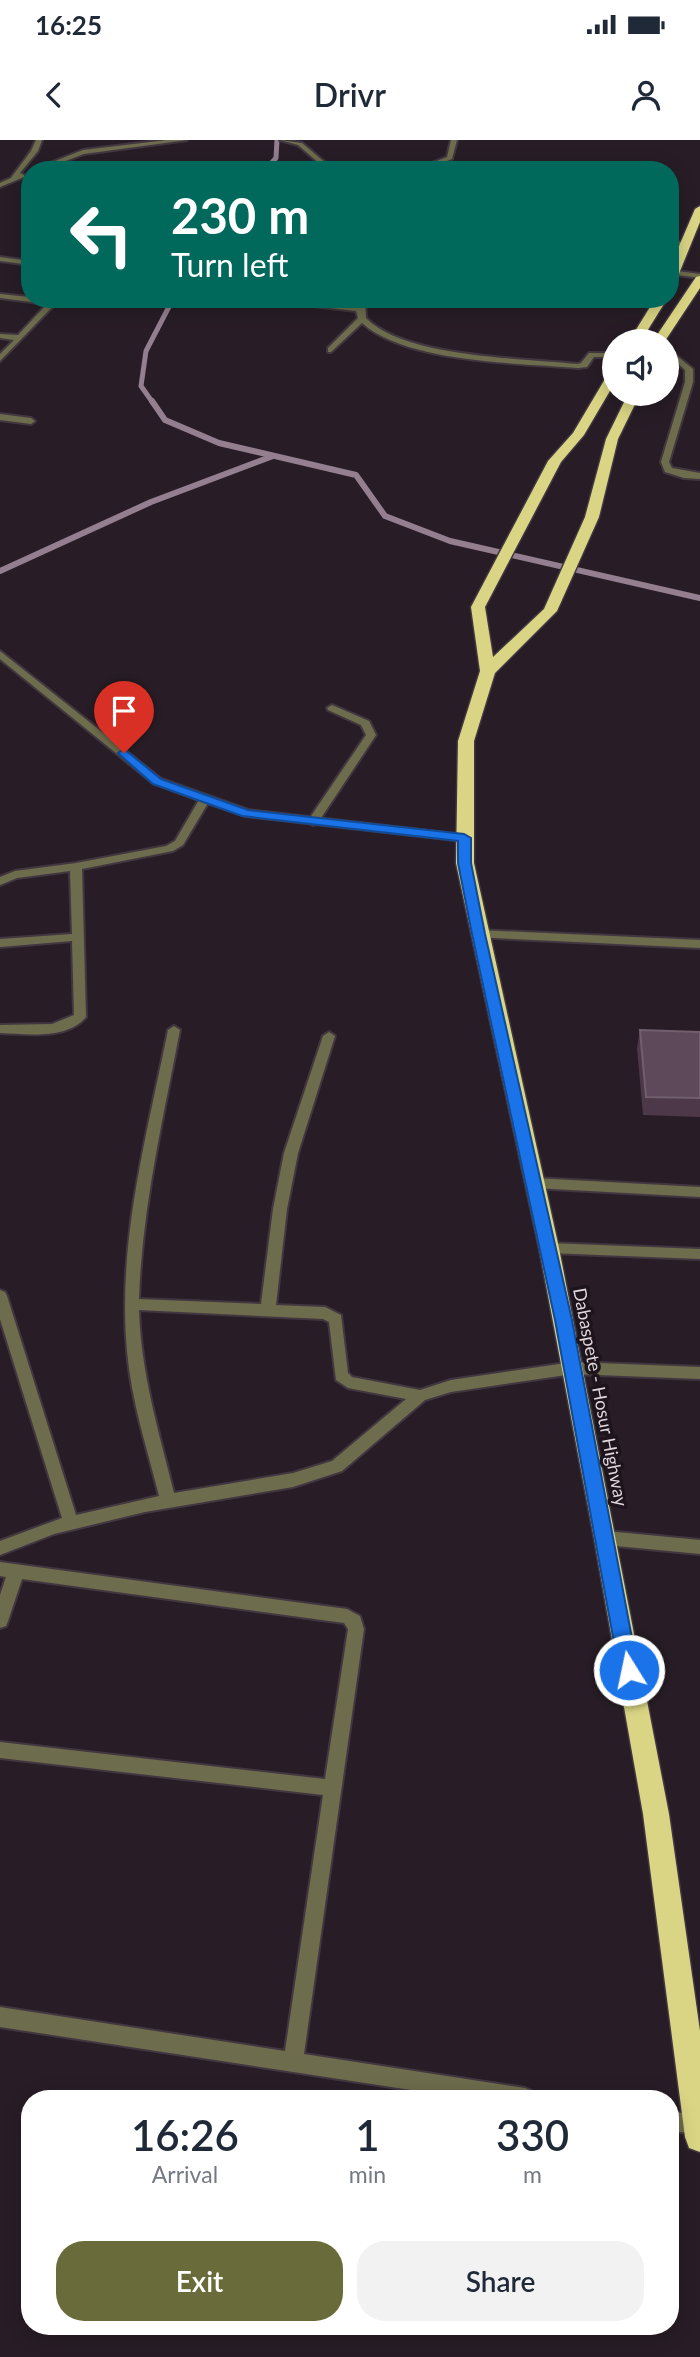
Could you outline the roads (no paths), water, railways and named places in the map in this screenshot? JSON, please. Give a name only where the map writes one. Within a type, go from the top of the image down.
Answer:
[{"type":"highway","points":[[679,258],[700,209]]},
{"type":"highway","points":[[667,329],[700,277]]},
{"type":"highway","points":[[642,329],[655,308]]},
{"type":"highway","points":[[595,437],[604,406]]},
{"type":"highway","name":"Dabaspete - Hosur Highway","points":[[623,406],[595,437],[555,461],[495,568],[478,607],[488,671],[466,741],[465,863],[478,934],[549,1248],[606,1538],[656,1814],[699,2131]]},
{"type":"highway","name":"Dabaspete - Hosur Highway","points":[[488,671],[550,611],[592,517],[595,437]]},
{"type":"street","points":[[29,161],[37,153],[39,140]]},
{"type":"street","points":[[94,140],[98,150]]},
{"type":"street","points":[[56,161],[98,150],[184,140]]},
{"type":"street","points":[[283,140],[300,144],[320,161]]},
{"type":"street","points":[[442,161],[450,158],[454,140]]},
{"type":"street","points":[[37,153],[66,157]]},
{"type":"street","points":[[14,179],[21,168]]},
{"type":"street","points":[[0,185],[21,176]]},
{"type":"street","points":[[679,243],[686,244]]},
{"type":"street","points":[[0,259],[21,262]]},
{"type":"street","points":[[679,276],[700,277]]},
{"type":"street","points":[[0,296],[21,298]]},
{"type":"street","points":[[0,359],[48,308]]},
{"type":"street","points":[[361,308],[362,319],[371,330],[394,340],[446,353],[579,366],[584,365],[592,355],[602,355]]},
{"type":"street","points":[[331,350],[362,319]]},
{"type":"street","points":[[0,336],[19,338]]},
{"type":"street","points":[[679,360],[689,369],[689,382],[665,462],[668,470],[700,476]]},
{"type":"street","points":[[0,417],[31,421]]},
{"type":"street","points":[[0,654],[157,781],[246,813],[464,838]]},
{"type":"street","points":[[313,822],[370,735],[365,723],[332,708]]},
{"type":"street","points":[[0,881],[15,875],[76,867],[169,849],[179,843],[205,799]]},
{"type":"street","points":[[0,1029],[55,1028],[71,1024],[79,1017],[76,867]]},
{"type":"street","points":[[478,934],[700,944]]},
{"type":"street","points":[[0,943],[77,937]]},
{"type":"street","points":[[168,1502],[134,1353],[132,1304],[141,1207],[174,1030]]},
{"type":"street","points":[[268,1310],[280,1209],[291,1153],[329,1036]]},
{"type":"street","points":[[534,1183],[700,1192]]},
{"type":"street","points":[[549,1248],[700,1254]]},
{"type":"street","points":[[0,1296],[71,1523]]},
{"type":"street","points":[[132,1304],[325,1313],[336,1319],[341,1376],[348,1382],[420,1396]]},
{"type":"street","points":[[0,1548],[53,1527],[168,1502],[293,1480],[337,1466],[420,1396],[451,1386],[573,1368],[700,1373]]},
{"type":"street","points":[[606,1538],[700,1547]]},
{"type":"street","points":[[0,1621],[8,1570],[347,1616],[354,1620],[356,1629],[293,2062]]},
{"type":"street","points":[[0,1750],[334,1788]]},
{"type":"street","points":[[0,2017],[473,2090]]},
{"type":"street","points":[[679,2124],[699,2131]]},
{"type":"waterway","points":[[273,161],[276,158],[277,140]]},
{"type":"waterway","points":[[153,403],[141,386],[146,351],[168,308]]},
{"type":"waterway","points":[[152,401],[165,420],[219,443],[356,475],[385,516],[450,541],[700,598]]},
{"type":"waterway","points":[[0,571],[151,502],[273,456]]}]
